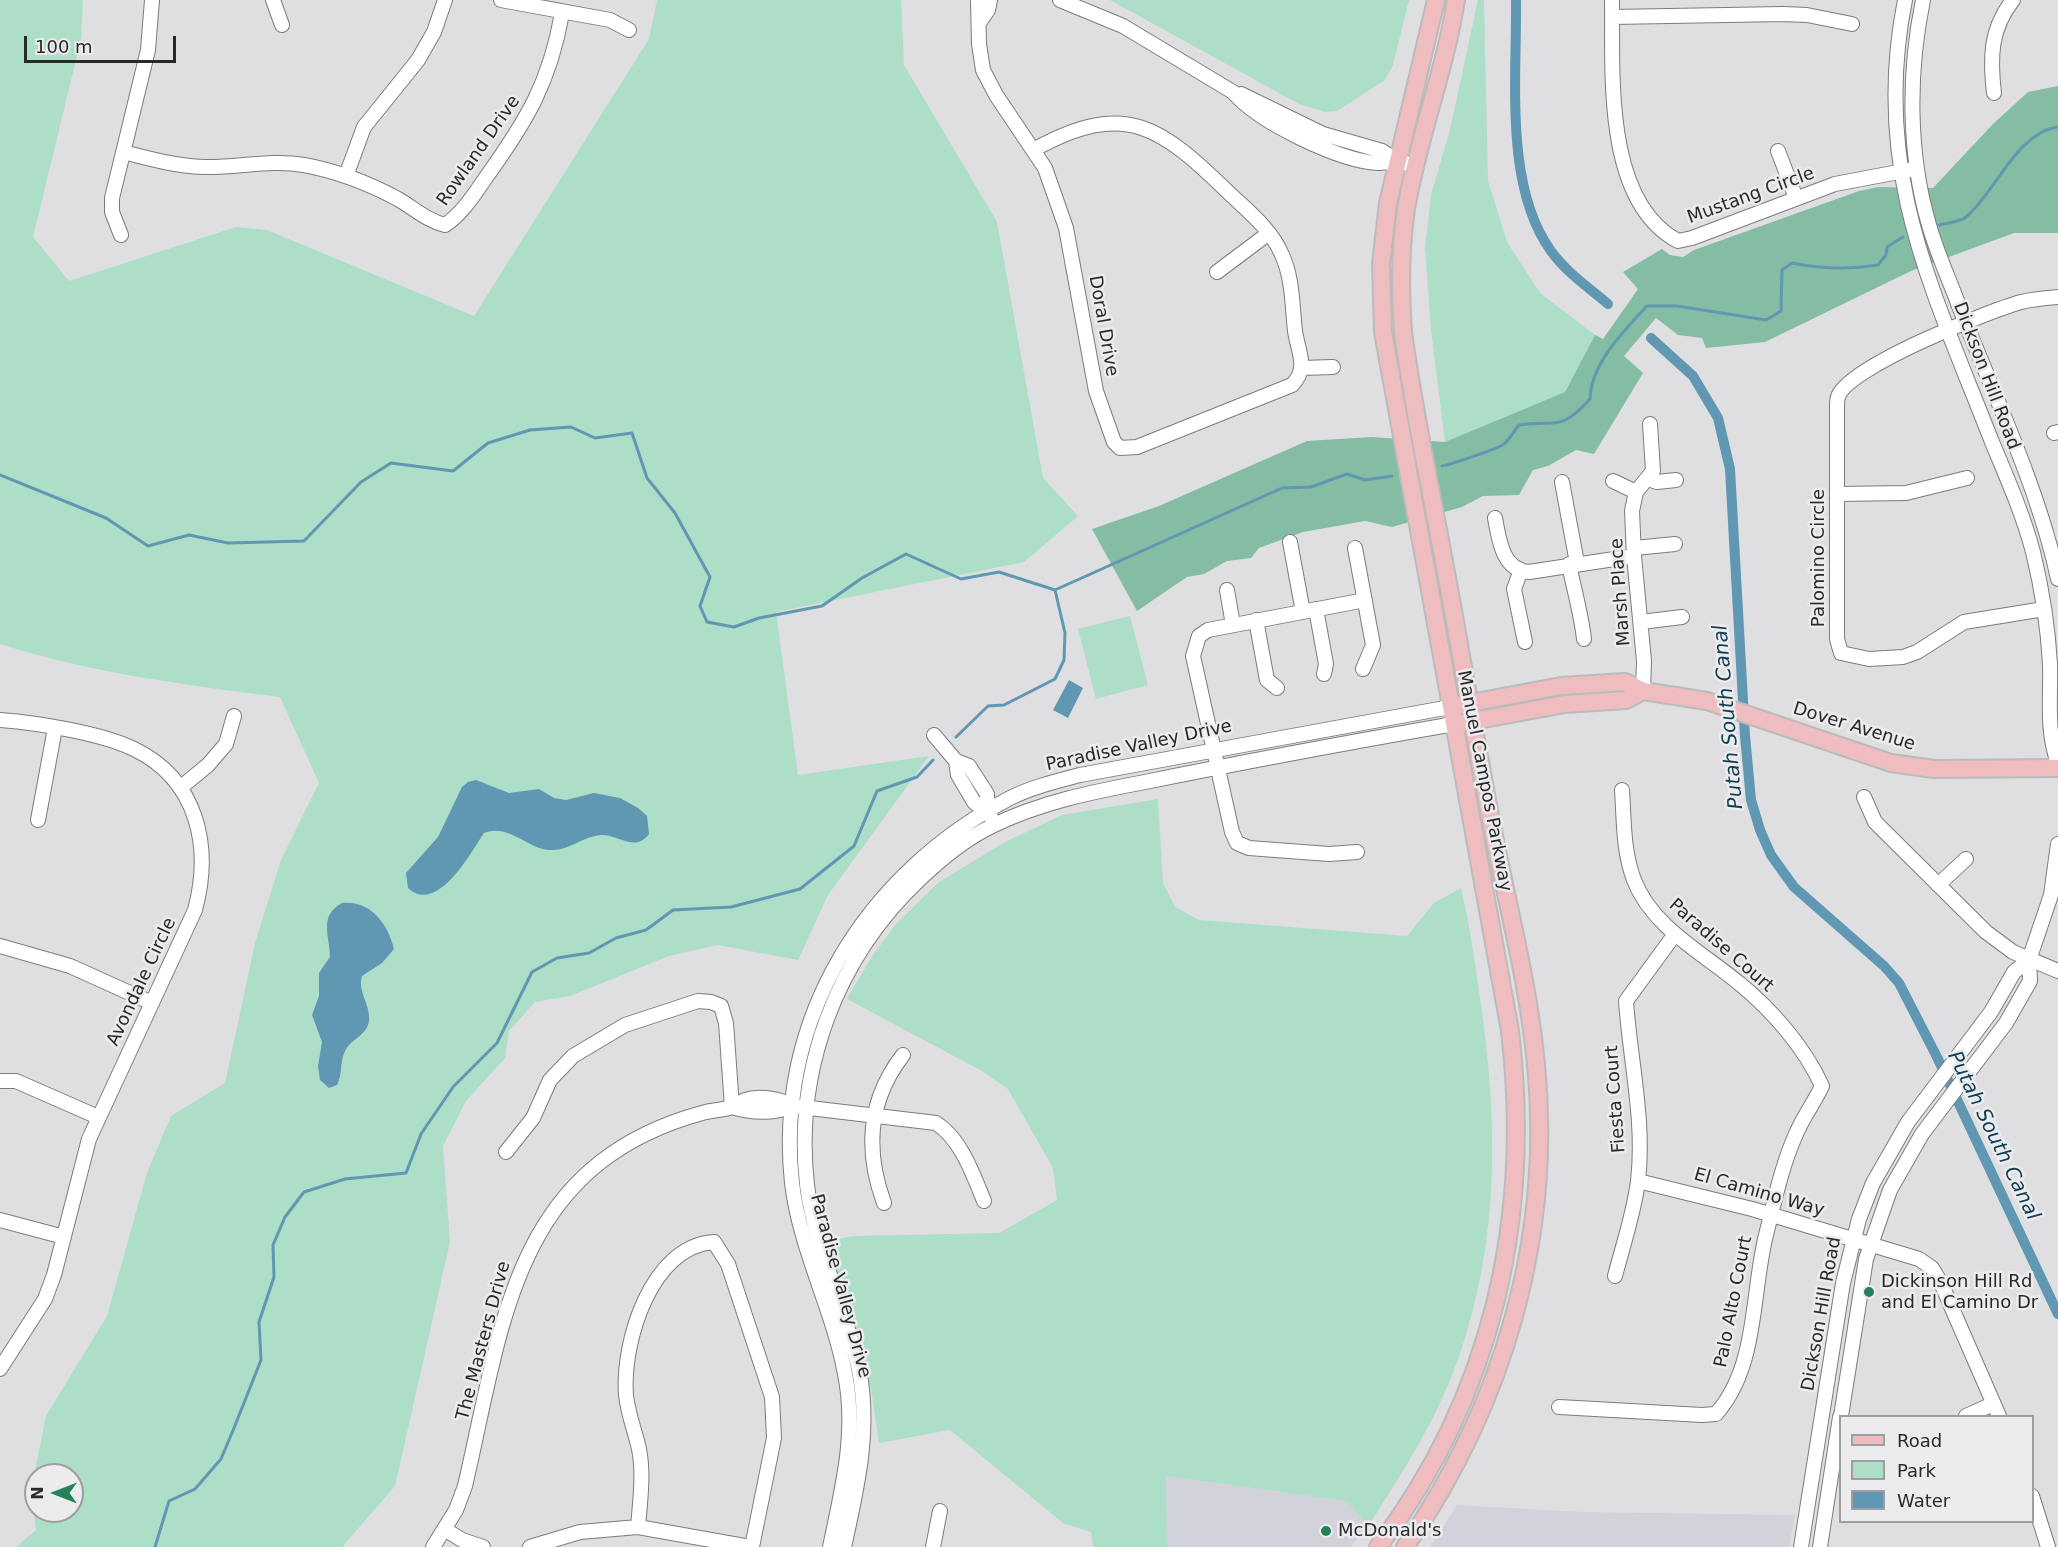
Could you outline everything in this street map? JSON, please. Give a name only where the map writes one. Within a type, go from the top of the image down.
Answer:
[{"type":"main road","name":"Manuel Campos Parkway","points":[[1378,1547],[1439,1450],[1477,1366],[1499,1293],[1516,1179],[1517,1101],[1510,1031],[1383,332],[1383,234],[1397,161],[1436,0]]},
{"type":"main road","name":"Manuel Campos Parkway","points":[[1405,1547],[1457,1462],[1497,1372],[1520,1297],[1529,1256],[1538,1181],[1539,1100],[1532,1028],[1473,721],[1403,332],[1402,237],[1416,166],[1443,63],[1456,0]]},
{"type":"main road","name":"Dover Avenue","points":[[1470,703],[1591,683],[1625,682],[1643,691],[1682,695],[1735,710],[1869,757],[1910,766],[2058,768]]},
{"type":"main road","name":"Dover Avenue","points":[[1473,721],[1565,704],[1626,700],[1643,691]]},
{"type":"main road","name":"Paradise Valley Drive","points":[[1450,707],[1470,703]]},
{"type":"main road","name":"Paradise Valley Drive","points":[[1454,724],[1473,721]]},
{"type":"street","points":[[121,235],[112,213],[112,205],[148,50],[152,0]]},
{"type":"street","points":[[273,0],[282,25]]},
{"type":"street","points":[[346,176],[364,127],[418,60],[434,32],[445,0]]},
{"type":"street","points":[[501,0],[610,20],[629,30]]},
{"type":"street","name":"Doral Drive","points":[[978,0],[979,44],[983,70],[996,95],[1035,149],[1045,168],[1066,228],[1096,391],[1110,435],[1120,448],[1137,447],[1292,385],[1300,377],[1302,368]]},
{"type":"street","name":"Doral Drive","points":[[979,23],[988,10],[990,0]]},
{"type":"street","points":[[1060,0],[1123,26],[1233,92],[1240,101],[1282,129],[1318,146],[1377,163],[1397,161],[1416,166]]},
{"type":"street","name":"Mustang Circle","points":[[1612,0],[1615,122],[1619,148],[1639,200],[1666,235],[1677,241],[1692,238],[1835,184],[1918,169]]},
{"type":"street","name":"Dickson Hill Road","points":[[1905,0],[1895,71],[1895,127],[1900,172],[1912,231],[2023,521],[2037,568],[2050,662],[2050,741],[2058,763]]},
{"type":"street","name":"Dickson Hill Road","points":[[1923,0],[1913,71],[1914,127],[1918,169],[1929,226],[2041,515],[2056,564],[2058,579]]},
{"type":"street","points":[[1994,93],[1990,63],[1992,45],[1997,24],[2013,0]]},
{"type":"street","name":"Rowland Drive","points":[[123,152],[174,164],[204,167],[276,163],[302,165],[346,176],[399,200],[429,221],[445,225],[456,218],[520,131],[549,69],[562,13]]},
{"type":"street","points":[[1612,17],[1783,14],[1807,15],[1852,24]]},
{"type":"street","points":[[1035,149],[1076,128],[1098,124],[1121,124],[1146,129],[1173,141],[1269,233],[1281,252],[1288,270],[1302,368],[1333,367]]},
{"type":"street","points":[[1778,151],[1796,198]]},
{"type":"street","points":[[1217,272],[1269,233]]},
{"type":"street","name":"Palomino Circle","points":[[2044,609],[1965,622],[1917,652],[1903,657],[1869,660],[1841,653],[1837,639],[1838,396],[1884,360],[1948,330],[2024,302],[2058,297]]},
{"type":"street","points":[[1613,481],[1636,492],[1648,479],[1654,465],[1650,424]]},
{"type":"street","points":[[1837,494],[1906,493],[1967,478]]},
{"type":"street","points":[[1648,479],[1657,482],[1676,480]]},
{"type":"street","points":[[1562,482],[1573,563],[1574,594],[1579,604],[1584,639]]},
{"type":"street","name":"Marsh Place","points":[[1636,492],[1632,511],[1644,662],[1643,691]]},
{"type":"street","points":[[1495,518],[1503,551],[1510,562],[1521,570],[1529,572],[1674,544]]},
{"type":"street","points":[[1290,542],[1326,664],[1324,674]]},
{"type":"street","points":[[1355,548],[1373,645],[1363,669]]},
{"type":"street","points":[[1521,570],[1514,589],[1525,642]]},
{"type":"street","points":[[1227,590],[1233,625]]},
{"type":"street","points":[[1357,852],[1329,854],[1249,848],[1237,843],[1232,832],[1219,767],[1194,669],[1194,646],[1199,636],[1208,630],[1365,600]]},
{"type":"street","points":[[1641,621],[1682,617]]},
{"type":"street","points":[[1256,620],[1267,680],[1277,688]]},
{"type":"street","name":"Paradise Valley Drive","points":[[830,1547],[849,1454],[850,1404],[839,1348],[806,1251],[797,1214],[791,1164],[806,1038],[822,994],[846,946],[879,900],[896,882],[950,836],[1012,797],[1046,784],[1450,707]]},
{"type":"street","points":[[180,788],[208,765],[226,744],[234,716]]},
{"type":"street","name":"Avondale Circle","points":[[0,720],[55,728],[111,740],[135,749],[158,764],[180,788],[190,804],[200,831],[204,857],[202,883],[195,910],[89,1139],[64,1237],[45,1299],[0,1369]]},
{"type":"street","name":"Paradise Valley Drive","points":[[844,1547],[862,1455],[863,1402],[853,1345],[819,1247],[810,1210],[799,1107],[826,1020],[858,953],[889,910],[926,873],[957,847],[995,824],[1083,793],[1454,724]]},
{"type":"street","points":[[38,820],[55,728]]},
{"type":"street","points":[[933,735],[956,760],[969,766],[987,794],[987,812],[995,824]]},
{"type":"street","name":"Paradise Court","points":[[1622,790],[1626,848],[1635,881],[1646,903],[1660,921],[1742,985],[1764,1006],[1806,1058],[1822,1086],[1795,1137],[1771,1215]]},
{"type":"street","points":[[1864,798],[1875,822],[1998,942],[2029,960],[2058,971]]},
{"type":"street","name":"Dickson Hill Road","points":[[1840,1415],[1860,1287],[1870,1242],[1890,1190],[1905,1160],[2006,1023],[2030,981],[2029,960],[2051,895],[2058,844]]},
{"type":"street","points":[[1938,885],[1966,859]]},
{"type":"street","name":"Fiesta Court","points":[[1615,1276],[1638,1181],[1639,1124],[1626,1001],[1675,934]]},
{"type":"street","points":[[0,946],[70,966],[152,1003]]},
{"type":"street","name":"Dickson Hill Road","points":[[1802,1547],[1843,1283],[1853,1238],[1873,1183],[1889,1151],[1991,1012],[2014,972],[2029,960]]},
{"type":"street","points":[[506,1152],[532,1118],[550,1080],[573,1056],[625,1025],[698,1001],[721,1006],[726,1023],[732,1107]]},
{"type":"street","points":[[884,1203],[872,1163],[876,1115],[886,1077],[903,1055]]},
{"type":"street","points":[[0,1081],[16,1081],[98,1117]]},
{"type":"street","name":"The Masters Drive","points":[[433,1547],[446,1530],[465,1486],[513,1286],[541,1228],[561,1201],[587,1174],[613,1153],[648,1132],[676,1120],[732,1107],[746,1100],[780,1099],[799,1107],[922,1119],[946,1130],[975,1178],[984,1201]]},
{"type":"street","name":"El Camino Way","points":[[1638,1181],[1870,1242],[1906,1253],[1932,1268],[1941,1283],[1996,1410]]},
{"type":"street","name":"Palo Alto Court","points":[[1560,1407],[1716,1414],[1725,1404],[1736,1383],[1744,1359],[1771,1215]]},
{"type":"street","points":[[0,1220],[64,1237]]},
{"type":"street","points":[[530,1547],[580,1532],[638,1527],[751,1547],[774,1438],[772,1397],[728,1264],[714,1242],[694,1246],[684,1251],[662,1272],[647,1295],[630,1345],[626,1395],[639,1449],[638,1527]]},
{"type":"street","points":[[1971,1415],[1996,1410]]},
{"type":"street","name":"Dickson Hill Road","points":[[1820,1547],[1839,1424]]},
{"type":"street","points":[[2034,1502],[2048,1547]]},
{"type":"street","points":[[933,1547],[940,1511]]},
{"type":"street","points":[[446,1530],[462,1540],[483,1547]]},
{"type":"shaded area","points":[[1166,1476],[1346,1501],[1369,1525],[1351,1547],[1167,1547]]},
{"type":"shaded area","points":[[1457,1505],[1584,1512],[1795,1515],[1789,1547],[1430,1547]]},
{"type":"green space","points":[[0,0],[83,0],[81,39],[33,237],[69,281],[236,227],[267,230],[474,316],[649,39],[657,0],[901,0],[904,65],[997,222],[1043,478],[1078,516],[1024,562],[776,612],[798,775],[929,756],[828,895],[798,960],[718,945],[669,956],[570,996],[535,1002],[509,1031],[505,1058],[466,1101],[443,1146],[450,1242],[395,1486],[342,1547],[16,1547],[36,1530],[35,1523],[84,1523],[84,1463],[37,1463],[46,1416],[107,1316],[147,1173],[171,1116],[225,1083],[255,943],[281,860],[319,783],[280,697],[174,683],[34,654],[0,644]]},
{"type":"green space","points":[[1110,0],[1409,0],[1393,65],[1385,80],[1337,111],[1325,112],[1299,104]]},
{"type":"green space","points":[[1478,0],[1484,0],[1488,181],[1507,242],[1540,293],[1595,335],[1565,392],[1445,442],[1431,330],[1425,248],[1431,195],[1450,130]]},
{"type":"green space","points":[[2058,86],[2058,233],[2014,233],[1911,271],[1765,342],[1706,348],[1702,338],[1678,335],[1656,318],[1624,356],[1643,373],[1594,454],[1576,450],[1548,466],[1533,470],[1519,495],[1483,496],[1462,507],[1392,527],[1365,521],[1303,532],[1259,548],[1251,558],[1227,561],[1204,574],[1187,577],[1137,611],[1092,529],[1159,506],[1307,441],[1371,437],[1445,442],[1565,392],[1595,335],[1603,339],[1638,289],[1623,272],[1662,249],[1670,255],[1683,257],[1694,250],[1859,191],[1878,187],[1933,188],[1993,124],[2028,92]]},
{"type":"green space","points":[[1130,616],[1148,685],[1096,699],[1078,629]]},
{"type":"green space","points":[[1158,799],[1163,883],[1175,907],[1199,920],[1407,936],[1434,903],[1461,888],[1479,991],[1490,1085],[1492,1178],[1482,1271],[1471,1316],[1449,1384],[1418,1446],[1369,1525],[1346,1501],[1166,1476],[1167,1547],[1093,1547],[1091,1532],[1063,1523],[950,1430],[879,1443],[871,1389],[828,1241],[853,1236],[999,1233],[1057,1200],[1053,1168],[1008,1089],[982,1071],[847,999],[871,958],[896,924],[939,882],[1005,842],[1062,815]]},
{"type":"water","points":[[1069,680],[1083,688],[1068,718],[1053,710]]},
{"type":"water","points":[[476,780],[509,793],[539,789],[554,798],[566,800],[594,793],[620,798],[647,816],[649,834],[638,842],[628,842],[603,835],[596,836],[564,848],[550,850],[534,846],[502,831],[484,833],[452,879],[441,888],[430,894],[419,894],[408,888],[406,873],[438,837],[462,787]]},
{"type":"water","points":[[342,903],[362,905],[377,916],[383,923],[394,949],[382,963],[362,976],[361,987],[369,1015],[368,1026],[346,1049],[337,1085],[329,1088],[320,1080],[318,1066],[322,1042],[312,1015],[319,996],[319,973],[330,957],[328,920],[330,914]]},
{"type":"waterway","name":"Putah South Canal","points":[[1516,0],[1516,130],[1526,195],[1536,225],[1557,259],[1570,273],[1608,304]]},
{"type":"waterway","points":[[1939,225],[1966,217],[2030,140],[2043,131],[2058,127]]},
{"type":"waterway","points":[[1442,466],[1504,444],[1519,425],[1564,421],[1580,410],[1590,399],[1592,386],[1602,360],[1647,306],[1677,306],[1766,320],[1781,311],[1782,270],[1792,263],[1835,268],[1878,265],[1886,255],[1887,247],[1903,237]]},
{"type":"waterway","name":"Putah South Canal","points":[[1651,338],[1693,376],[1718,418],[1730,469],[1745,736],[1751,800],[1760,830],[1771,855],[1794,887],[1884,966],[1899,983],[1937,1057],[2058,1314]]},
{"type":"waterway","points":[[0,475],[106,518],[148,546],[189,535],[228,543],[304,541],[361,482],[391,463],[453,471],[488,443],[530,430],[571,427],[595,438],[632,433],[647,478],[675,513],[710,577],[700,606],[707,622],[734,627],[759,618],[822,606],[862,578],[906,554],[961,579],[999,572],[1055,590],[1282,488],[1311,487],[1347,474],[1365,480],[1392,476]]},
{"type":"waterway","points":[[956,737],[988,706],[1004,705],[1055,679],[1064,660],[1065,633],[1055,590]]},
{"type":"waterway","points":[[155,1547],[169,1501],[195,1489],[221,1459],[261,1360],[259,1322],[274,1277],[273,1245],[285,1217],[304,1192],[345,1179],[406,1173],[421,1134],[453,1087],[497,1043],[532,972],[557,958],[589,953],[616,938],[646,930],[673,910],[731,907],[800,889],[854,846],[877,791],[917,777],[933,760]]},
{"type":"place","name":"Dickinson Hill Rd and El Camino Dr","points":[[1869,1292]]},
{"type":"place","name":"McDonald's","points":[[1326,1531]]}]
